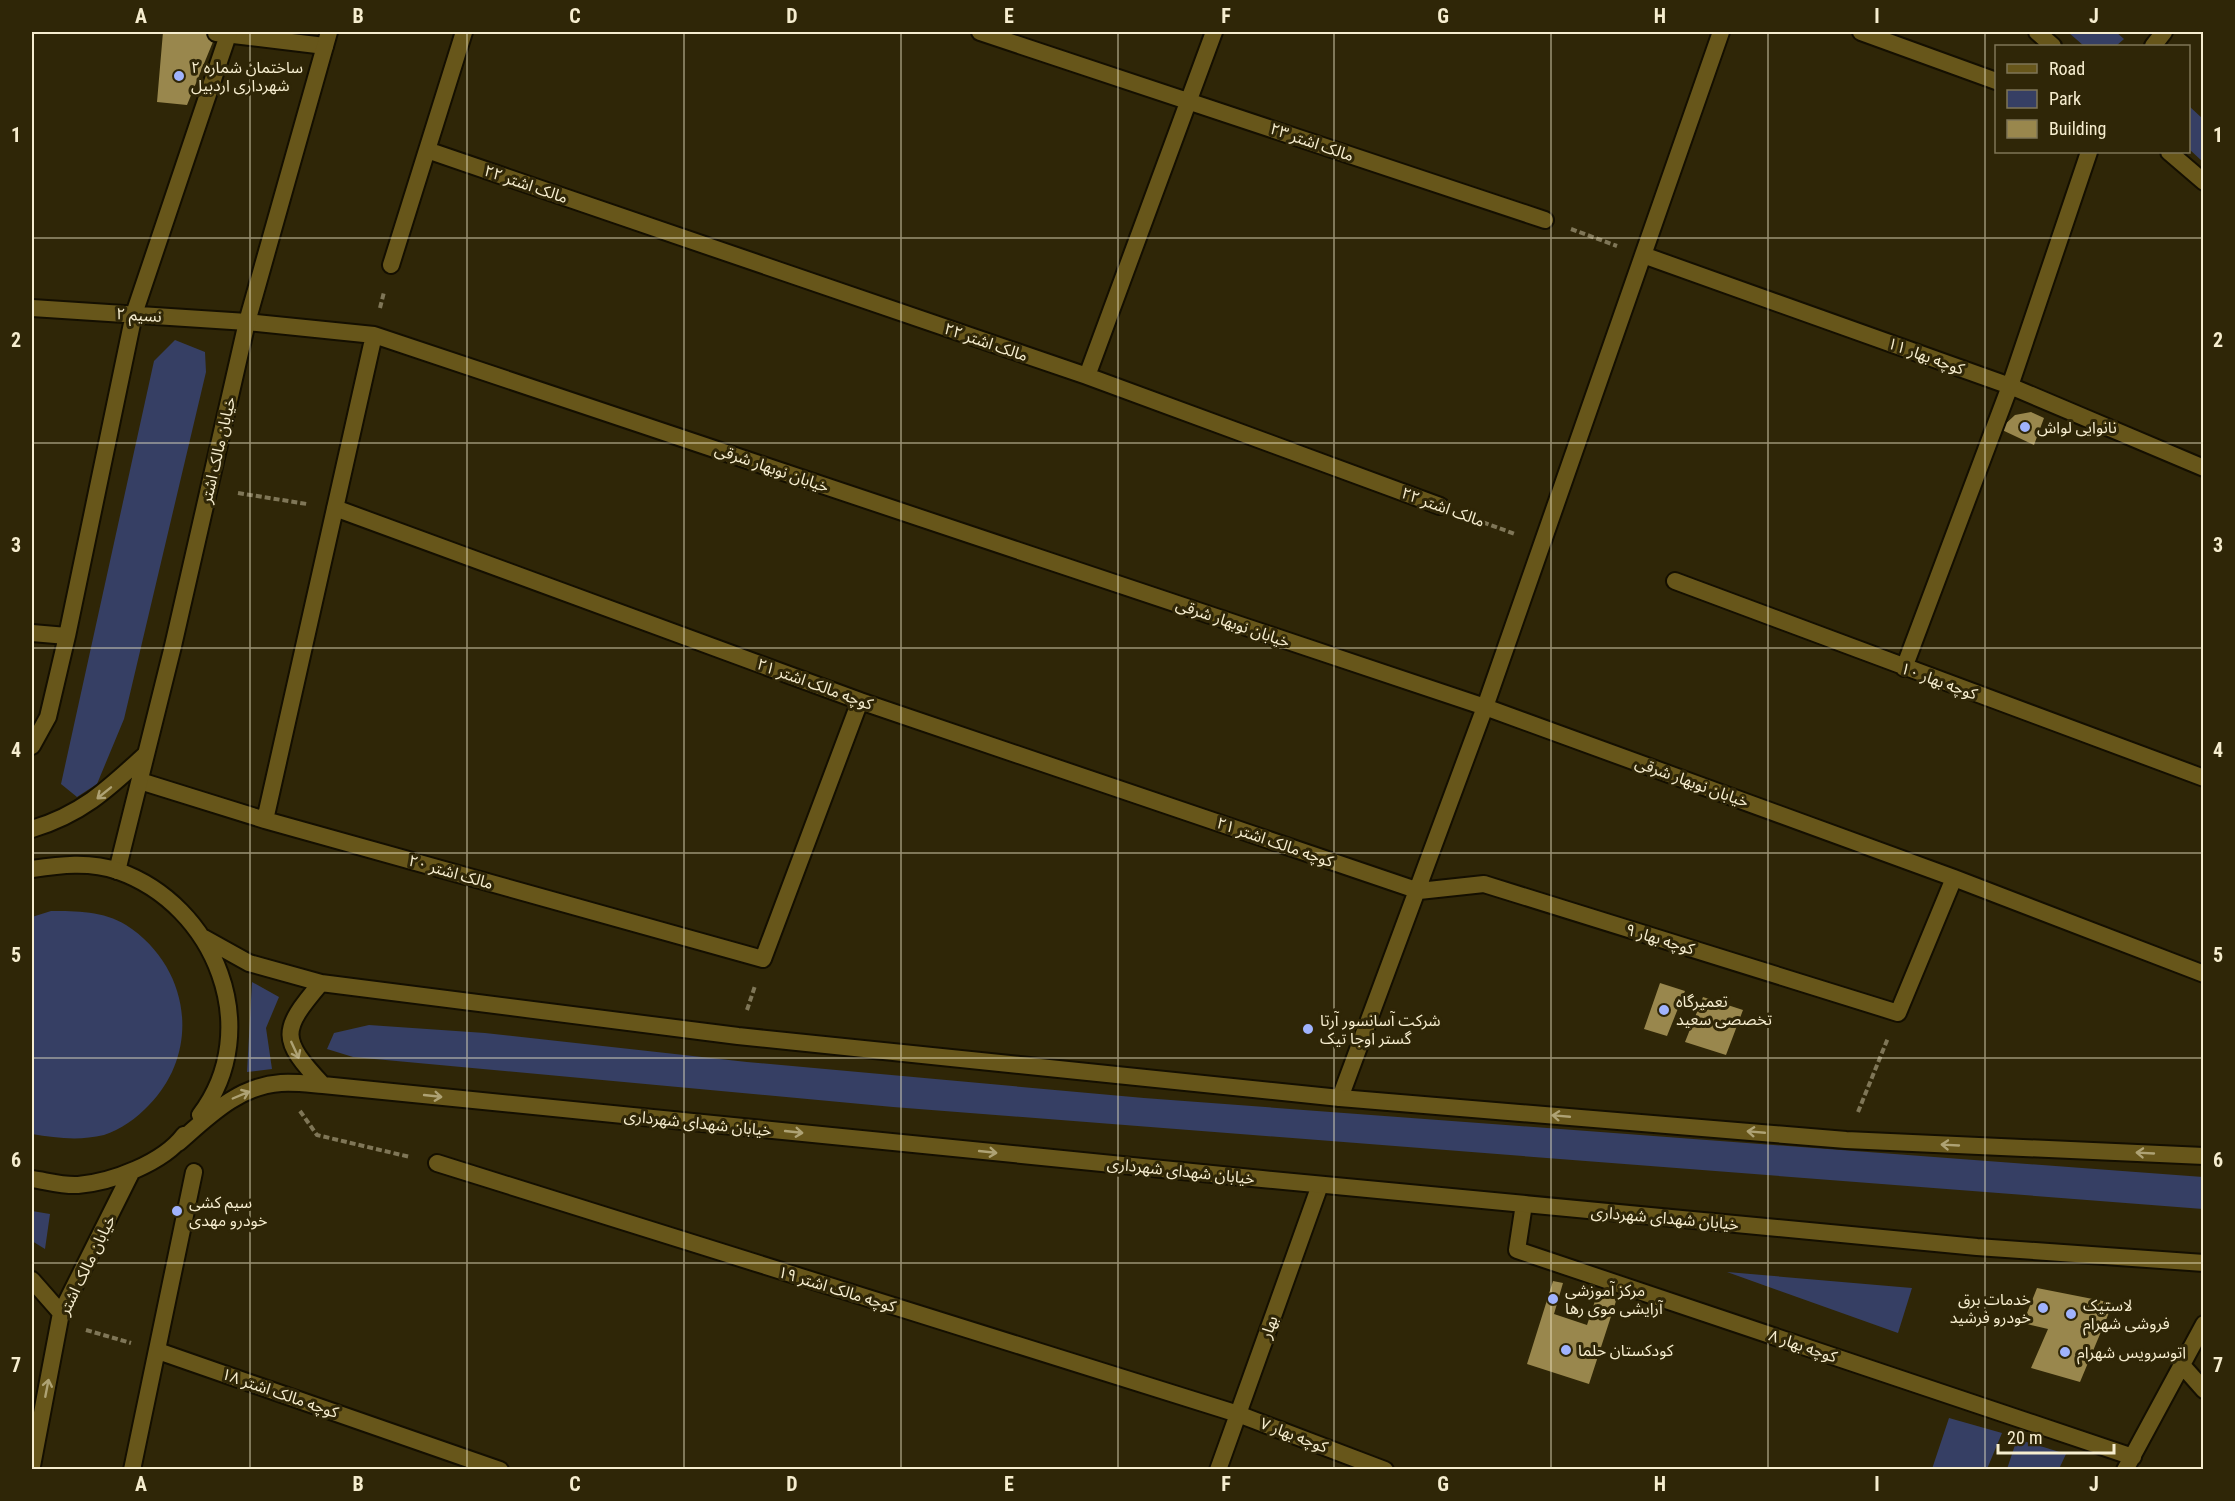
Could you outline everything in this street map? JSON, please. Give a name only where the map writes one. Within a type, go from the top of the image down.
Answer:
[{"type":"street","points":[[391,265],[464,32]]},
{"type":"street","name":"مالک اشتر ۲۳","points":[[980,32],[1545,220]]},
{"type":"street","points":[[1087,376],[1214,32]]},
{"type":"street","points":[[1340,1098],[1419,891],[1485,707],[1721,32]]},
{"type":"street","points":[[1861,32],[1995,81]]},
{"type":"street","points":[[2037,32],[2052,45]]},
{"type":"street","points":[[2154,45],[2163,32]]},
{"type":"street","points":[[32,746],[48,717],[134,314],[224,33],[328,39]]},
{"type":"street","name":"خیابان مالک اشتر","points":[[117,871],[147,754],[247,322],[328,39]]},
{"type":"street","name":"مالک اشتر ۲۲","points":[[427,150],[1087,376],[1440,506]]},
{"type":"street","points":[[1904,668],[2010,386],[2089,153]]},
{"type":"street","points":[[2170,153],[2204,182]]},
{"type":"street","name":"کوچه بهار ۱۱","points":[[1643,255],[2010,386],[2204,468]]},
{"type":"street","name":"نسیم ۲","points":[[32,308],[247,322]]},
{"type":"street","name":"خیابان نوبهار شرقی","points":[[247,322],[374,335],[1485,707],[1954,878],[2204,974]]},
{"type":"street","points":[[265,820],[374,335]]},
{"type":"street","name":"کوچه مالک اشتر ۲۱","points":[[335,508],[860,701],[1419,891]]},
{"type":"street","name":"کوچه بهار ۱۰","points":[[1675,581],[2204,778]]},
{"type":"street","points":[[32,633],[67,636]]},
{"type":"street","points":[[763,959],[860,701]]},
{"type":"street","points":[[32,829],[56,822],[100,797],[147,754]]},
{"type":"street","name":"مالک اشتر ۲۰","points":[[140,781],[265,820],[763,959]]},
{"type":"street","points":[[32,869],[67,863],[117,871],[167,897],[204,938],[226,989],[229,1046],[212,1098],[178,1143],[131,1173],[77,1185],[32,1179]]},
{"type":"street","points":[[1898,1013],[1954,878]]},
{"type":"street","name":"کوچه بهار ۹","points":[[1419,891],[1484,884],[1898,1013]]},
{"type":"street","points":[[204,938],[249,963],[321,983],[738,1036],[1340,1098],[1846,1140],[2204,1156]]},
{"type":"street","points":[[321,983],[296,1012],[289,1035],[297,1056],[323,1085]]},
{"type":"street","name":"خیابان شهدای شهرداری","points":[[178,1143],[224,1103],[246,1092],[280,1083],[323,1085],[1320,1185],[1977,1247],[2204,1263]]},
{"type":"street","name":"کوچه مالک اشتر ۱۹","points":[[437,1163],[1238,1414]]},
{"type":"street","points":[[132,1470],[194,1172]]},
{"type":"street","name":"خیابان مالک اشتر","points":[[32,1466],[60,1318],[131,1173]]},
{"type":"street","name":"بهار","points":[[1218,1470],[1320,1185]]},
{"type":"street","name":"کوچه بهار ۸","points":[[1524,1204],[1517,1250],[2129,1463]]},
{"type":"street","points":[[32,1280],[60,1318]]},
{"type":"street","points":[[2129,1463],[2204,1324]]},
{"type":"street","name":"کوچه مالک اشتر ۱۸","points":[[158,1351],[500,1470]]},
{"type":"street","points":[[2181,1364],[2204,1390]]},
{"type":"street","name":"کوچه بهار ۷","points":[[1238,1414],[1385,1470]]},
{"type":"path","points":[[1545,220],[1643,255]]},
{"type":"path","points":[[374,335],[391,265]]},
{"type":"path","points":[[209,489],[335,508]]},
{"type":"path","name":"مالک اشتر ۲۲","points":[[1440,506],[1542,544]]},
{"type":"path","points":[[738,1036],[763,959]]},
{"type":"path","points":[[1846,1140],[1898,1013]]},
{"type":"path","points":[[280,1083],[317,1135],[437,1163]]},
{"type":"path","points":[[60,1318],[158,1351]]},
{"type":"green space","points":[[2068,32],[2116,32],[2124,39],[2117,45],[2083,45]]},
{"type":"green space","points":[[2190,107],[2203,119],[2203,162],[2190,150]]},
{"type":"green space","points":[[175,340],[205,352],[206,372],[124,719],[97,784],[77,797],[61,784],[154,361]]},
{"type":"green space","points":[[51,911],[99,914],[126,925],[148,942],[164,963],[175,986],[181,1010],[182,1035],[177,1060],[166,1083],[149,1105],[122,1127],[95,1137],[59,1138],[32,1134],[32,917]]},
{"type":"green space","points":[[252,982],[279,997],[266,1028],[272,1069],[247,1072]]},
{"type":"green space","points":[[369,1025],[485,1033],[747,1062],[1144,1098],[2203,1177],[2203,1209],[893,1107],[353,1057],[327,1049],[334,1033]]},
{"type":"green space","points":[[32,1211],[50,1214],[45,1249],[32,1241]]},
{"type":"green space","points":[[1727,1272],[1912,1288],[1898,1333]]},
{"type":"green space","points":[[1949,1418],[2002,1433],[1987,1469],[1932,1469]]},
{"type":"green space","points":[[2017,1439],[2066,1454],[2059,1469],[2007,1469]]},
{"type":"building","name":"ساختمان شماره ۲ شهرداری اردبیل","points":[[163,32],[217,32],[187,105],[157,102]]},
{"type":"building","points":[[2031,412],[2044,418],[2034,445],[2000,429],[2015,415]]},
{"type":"building","name":"تعمیرگاه تخصصی سعید","points":[[1660,983],[1685,991],[1667,1036],[1644,1029]]},
{"type":"building","points":[[1703,997],[1743,1010],[1726,1055],[1685,1042]]},
{"type":"building","name":"کودکستان حلما","points":[[1553,1281],[1563,1283],[1554,1314],[1587,1325],[1598,1292],[1617,1298],[1589,1384],[1527,1364]]},
{"type":"building","points":[[2037,1288],[2113,1303],[2080,1382],[2031,1368],[2048,1329],[2023,1323]]},
{"type":"place","name":"ساختمان شماره ۲ شهرداری اردبیل","points":[[179,76]]},
{"type":"place","name":"نانوایی لواش","points":[[2025,427]]},
{"type":"place","name":"تعمیرگاه تخصصی سعید","points":[[1664,1010]]},
{"type":"place","name":"شرکت آسانسور آرتا گستر اوجا تیک","points":[[1308,1029]]},
{"type":"place","name":"سیم کشی خودرو مهدی","points":[[177,1211]]},
{"type":"place","name":"مرکز آموزشی آرایشی موی رها","points":[[1553,1299]]},
{"type":"place","name":"خدمات برق خودرو فرشید","points":[[2043,1308]]},
{"type":"place","name":"لاستیک فروشی شهرام","points":[[2071,1314]]},
{"type":"place","name":"کودکستان حلما","points":[[1566,1350]]},
{"type":"place","name":"اتوسرویس شهرام","points":[[2065,1352]]}]
